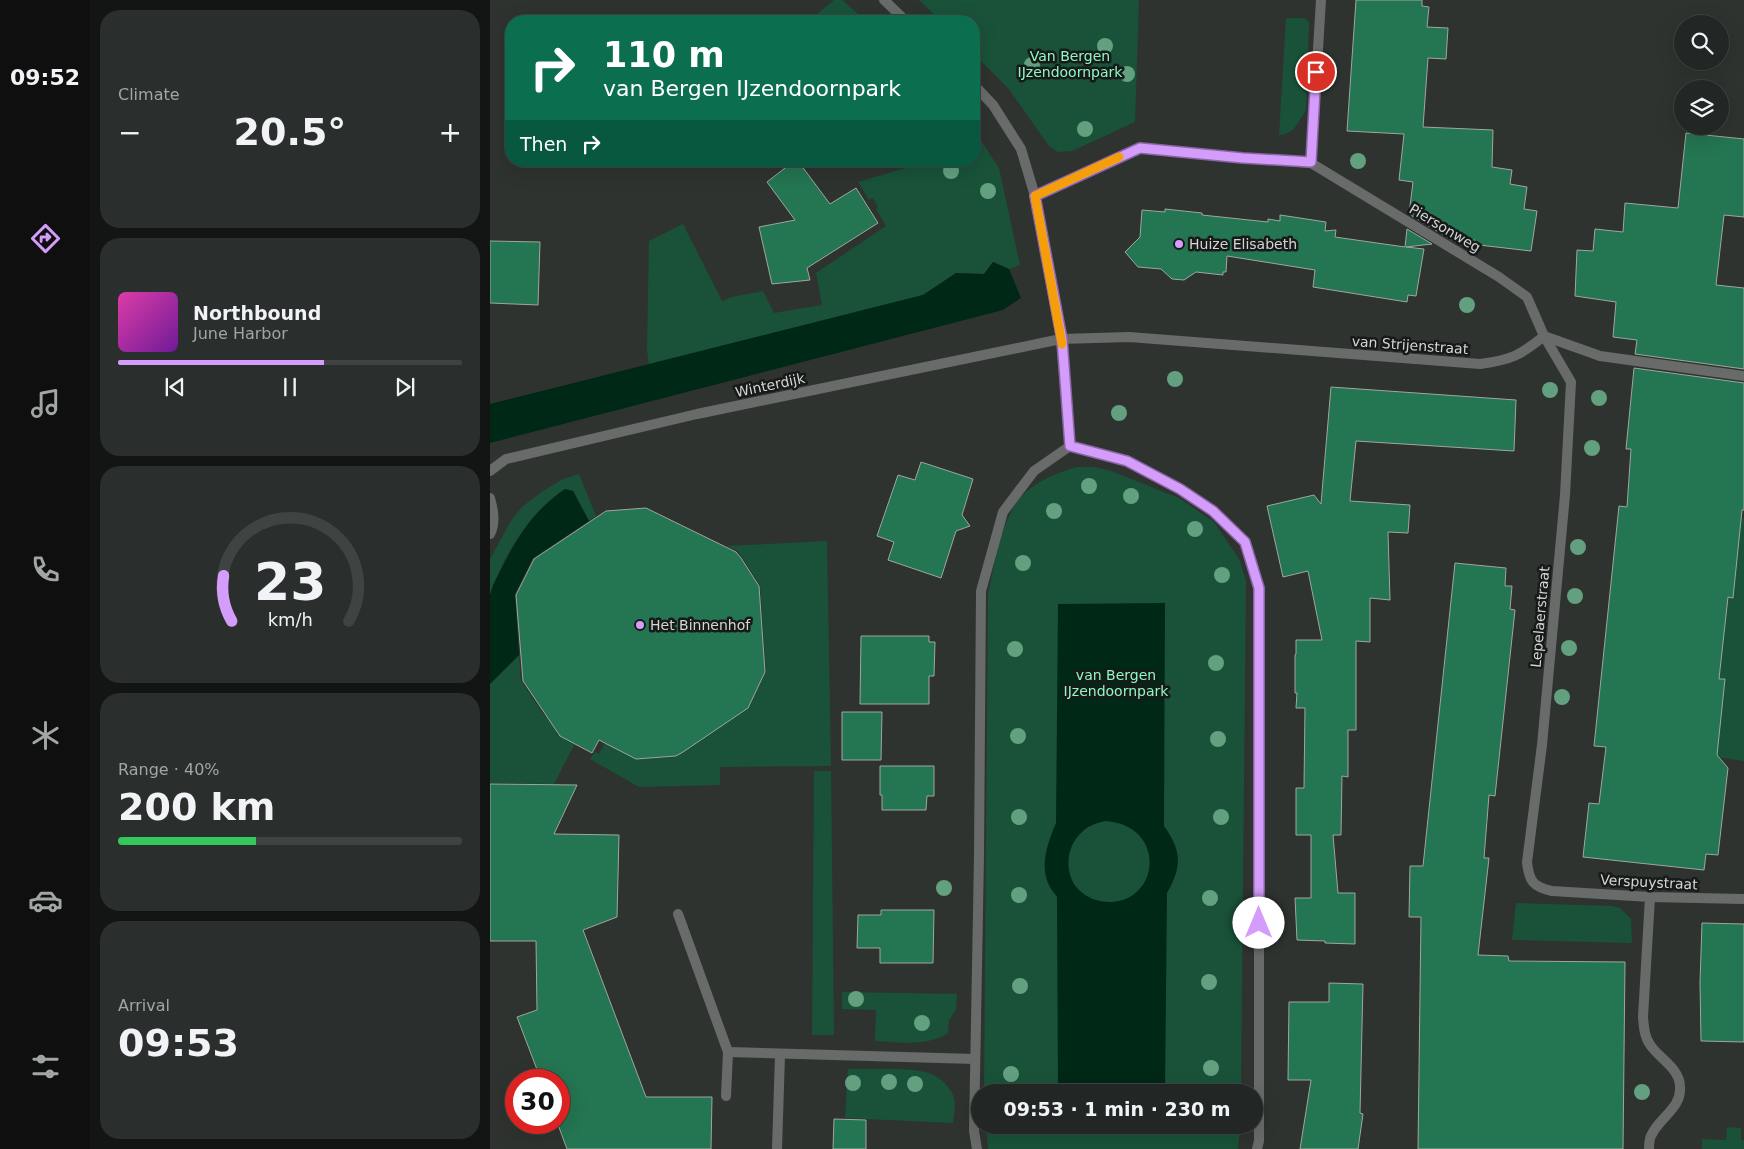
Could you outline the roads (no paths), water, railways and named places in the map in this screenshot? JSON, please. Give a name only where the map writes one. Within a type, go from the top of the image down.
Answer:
[{"type":"street","points":[[884,0],[900,15]]},
{"type":"street","points":[[1035,196],[1140,148],[1243,158],[1311,162],[1321,0]]},
{"type":"street","points":[[980,91],[993,105],[1021,149],[1035,196],[1062,339],[1070,446]]},
{"type":"street","name":"Piersonweg","points":[[1311,162],[1499,276],[1527,297],[1544,336]]},
{"type":"street","points":[[1544,336],[1600,356],[1744,376]]},
{"type":"street","name":"van Strijenstraat","points":[[1062,339],[1129,338],[1480,364],[1504,361],[1527,350],[1544,336]]},
{"type":"street","name":"Lepelaerstraat","points":[[1544,336],[1571,382],[1565,495],[1551,649],[1542,745],[1527,862],[1532,882],[1541,888],[1552,890]]},
{"type":"street","name":"Winterdijk","points":[[490,471],[506,459],[698,414],[1062,339]]},
{"type":"street","points":[[977,1149],[974,1131],[980,590],[1003,512],[1034,471],[1070,446],[1127,461],[1180,489],[1213,511],[1245,542],[1259,588],[1259,1141],[1257,1149]]},
{"type":"street","points":[[490,498],[493,511],[493,528],[490,534]]},
{"type":"street","name":"Verspuystraat","points":[[1552,890],[1650,897],[1744,899]]},
{"type":"street","points":[[1649,1149],[1650,1136],[1672,1111],[1680,1086],[1676,1072],[1650,1045],[1644,1032],[1643,1017],[1650,897]]},
{"type":"street","points":[[678,914],[728,1052],[726,1096]]},
{"type":"street","points":[[728,1052],[975,1059]]},
{"type":"street","points":[[777,1149],[780,1054]]},
{"type":"place","name":"Huize Elisabeth","points":[[1179,244]]},
{"type":"place","name":"Het Binnenhof","points":[[640,625]]},
{"type":"park label","name":"Van Bergen IJzendoornpark","points":[[1070,64]]},
{"type":"park label","name":"van Bergen IJzendoornpark","points":[[1116,684]]}]
